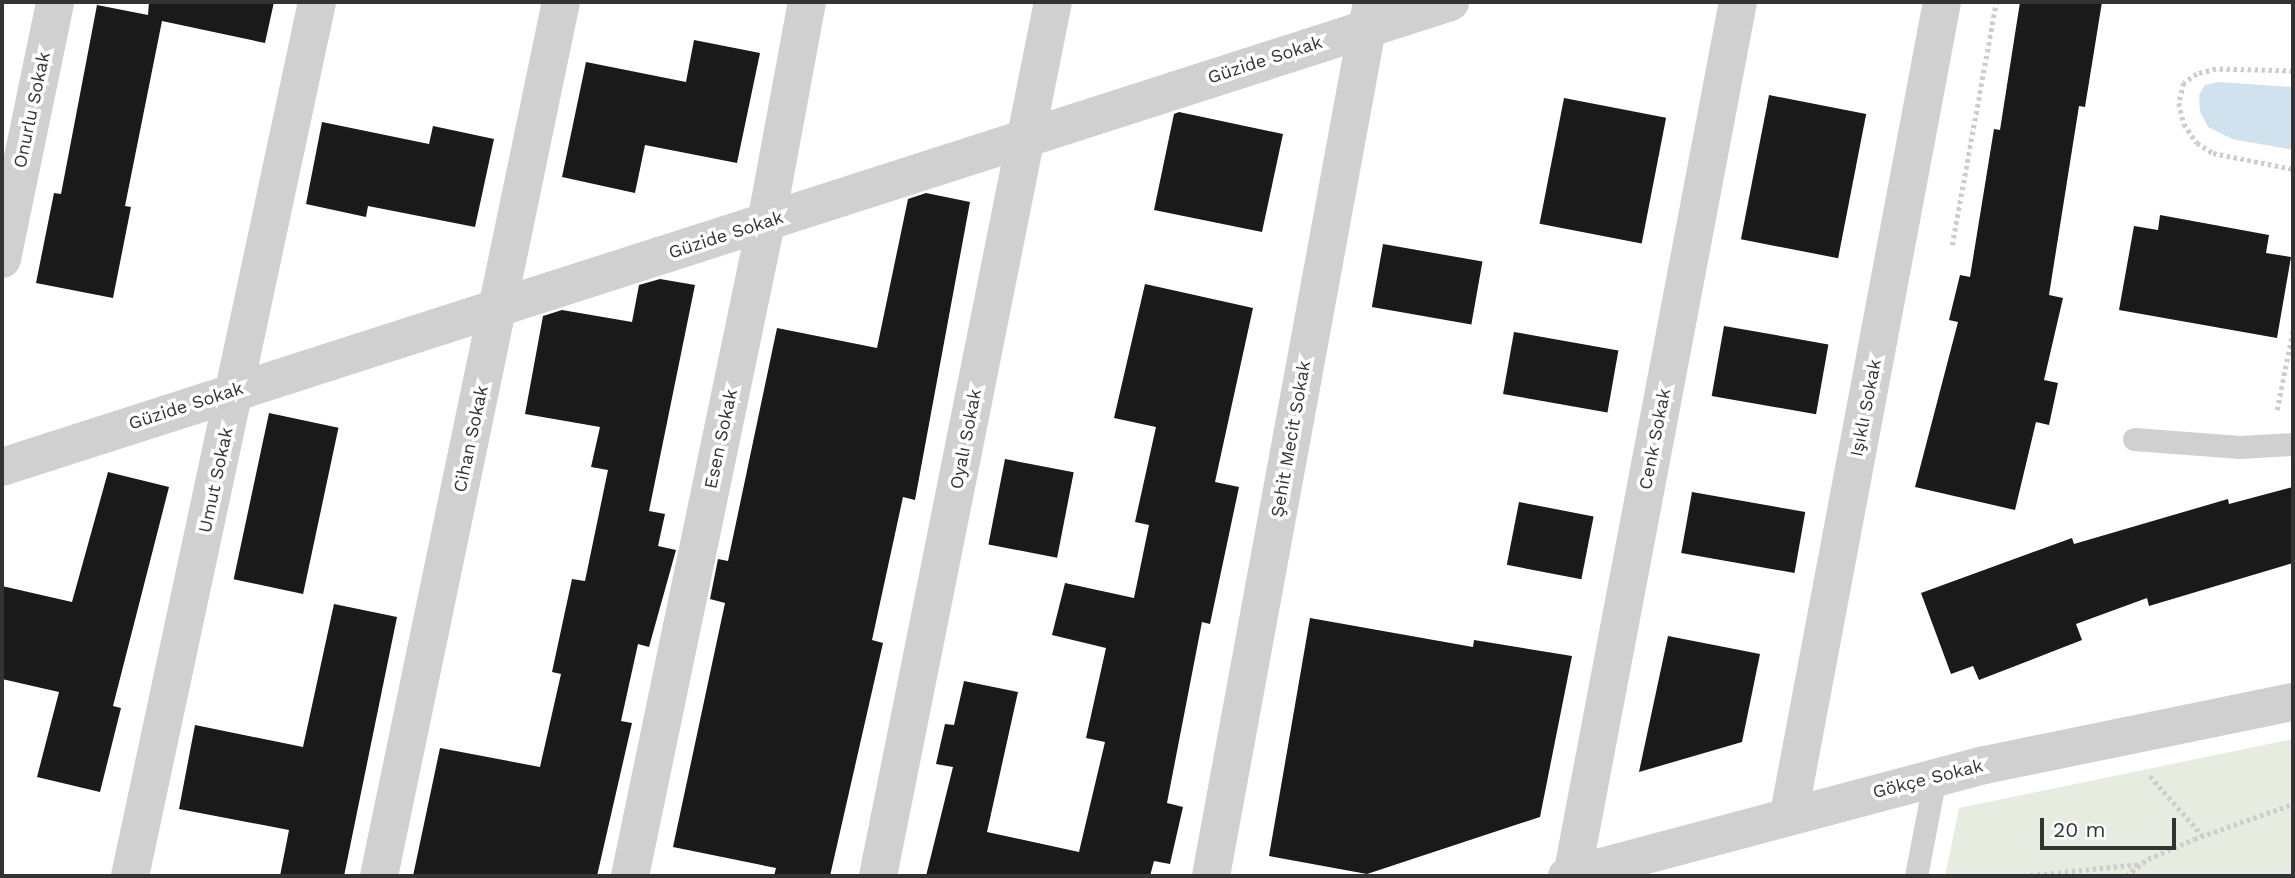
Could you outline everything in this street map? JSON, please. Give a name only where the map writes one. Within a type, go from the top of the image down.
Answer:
[{"type":"street","name":"Onurlu Sokak","points":[[2,259],[55,2]]},
{"type":"street","name":"Umut Sokak","points":[[130,876],[317,2]]},
{"type":"street","name":"Cihan Sokak","points":[[379,876],[561,2]]},
{"type":"street","name":"Esen Sokak","points":[[630,876],[766,223],[807,2]]},
{"type":"street","name":"Oyalı Sokak","points":[[878,876],[1053,2]]},
{"type":"street","name":"Güzide Sokak","points":[[2,467],[499,306],[766,223],[1026,137],[1370,14],[1450,2]]},
{"type":"street","name":"Cenk Sokak","points":[[1571,876],[1738,2]]},
{"type":"street","name":"Işıklı Sokak","points":[[1790,814],[1942,2]]},
{"type":"street","name":"Şehit Mecit Sokak","points":[[1211,876],[1370,14]]},
{"type":"street","name":"Gökçe Sokak","points":[[1571,876],[1790,814],[1935,777],[2293,702]]},
{"type":"lane","points":[[2134,439],[2293,444]]},
{"type":"lane","points":[[1916,876],[1935,777]]},
{"type":"path","points":[[1952,245],[1996,2]]},
{"type":"path","points":[[2293,71],[2216,69],[2197,74],[2184,83],[2179,103],[2184,124],[2197,143],[2213,153],[2293,169]]},
{"type":"path","points":[[2269,445],[2293,329]]},
{"type":"path","points":[[2116,738],[2202,835]]},
{"type":"path","points":[[2126,876],[2142,863],[2202,835],[2293,804]]},
{"type":"path","points":[[2023,876],[2142,863]]},
{"type":"shaded area","points":[[2293,739],[2293,876],[1945,876],[1959,808]]},
{"type":"water","points":[[2219,82],[2293,87],[2293,150],[2232,139],[2208,127],[2200,112],[2199,95],[2205,85]]},
{"type":"building","points":[[149,2],[274,2],[265,43],[162,21],[125,206],[131,207],[113,298],[36,283],[54,193],[61,194],[97,5],[148,15]]},
{"type":"building","points":[[2020,2],[2102,2],[2085,107],[2079,106],[2049,295],[2063,298],[2044,380],[2058,383],[2049,425],[2036,422],[2015,510],[1915,487],[1958,322],[1949,320],[1960,275],[1970,277],[1994,129],[2000,130]]},
{"type":"building","points":[[694,40],[760,53],[737,163],[645,145],[635,193],[562,177],[586,62],[686,82]]},
{"type":"building","points":[[1769,95],[1866,114],[1838,258],[1741,239]]},
{"type":"building","points":[[1564,98],[1666,118],[1642,243],[1540,224]]},
{"type":"building","points":[[1179,112],[1283,134],[1262,232],[1154,210],[1174,114]]},
{"type":"building","points":[[322,122],[429,144],[433,126],[494,139],[475,227],[368,206],[366,217],[306,204]]},
{"type":"building","points":[[926,193],[970,202],[915,500],[903,497],[872,640],[883,643],[830,876],[774,876],[776,868],[673,847],[725,603],[710,599],[718,559],[728,561],[777,328],[877,348],[908,199]]},
{"type":"building","points":[[2160,215],[2269,235],[2266,253],[2291,257],[2277,338],[2119,310],[2134,226],[2158,230]]},
{"type":"building","points":[[1383,244],[1482,262],[1471,325],[1372,307]]},
{"type":"building","points":[[660,279],[695,285],[649,511],[665,514],[658,546],[676,550],[649,647],[638,644],[621,721],[632,723],[597,876],[413,876],[440,748],[540,767],[561,674],[552,672],[572,579],[585,581],[608,470],[591,467],[600,427],[525,414],[543,316],[562,310],[632,322],[639,285]]},
{"type":"building","points":[[1145,284],[1253,308],[1215,482],[1239,487],[1210,624],[1202,622],[1167,803],[1183,807],[1170,864],[1154,861],[1150,876],[926,876],[953,767],[936,764],[945,724],[954,725],[964,681],[1018,692],[987,832],[1079,852],[1105,742],[1086,738],[1106,648],[1052,635],[1065,583],[1134,598],[1149,525],[1135,522],[1156,427],[1114,418]]},
{"type":"building","points":[[1724,326],[1828,344],[1816,414],[1712,396]]},
{"type":"building","points":[[1514,332],[1618,350],[1607,412],[1503,394]]},
{"type":"building","points":[[269,413],[338,428],[303,594],[234,579]]},
{"type":"building","points":[[1005,459],[1074,472],[1057,558],[988,544]]},
{"type":"building","points":[[108,472],[169,487],[113,706],[121,708],[100,792],[37,777],[59,692],[2,679],[2,586],[72,602]]},
{"type":"building","points":[[2293,487],[2293,563],[2149,606],[2147,598],[2076,624],[2082,640],[1979,680],[1973,666],[1951,674],[1921,593],[2072,538],[2074,544],[2228,499],[2229,504]]},
{"type":"building","points":[[1692,492],[1805,512],[1794,573],[1681,553]]},
{"type":"building","points":[[1519,502],[1594,517],[1581,579],[1507,565]]},
{"type":"building","points":[[334,604],[397,617],[344,876],[280,876],[289,830],[179,809],[195,725],[303,747]]},
{"type":"building","points":[[1310,618],[1473,647],[1474,640],[1572,656],[1540,817],[1367,874],[1269,856]]},
{"type":"building","points":[[1668,636],[1760,654],[1742,742],[1639,772]]}]
